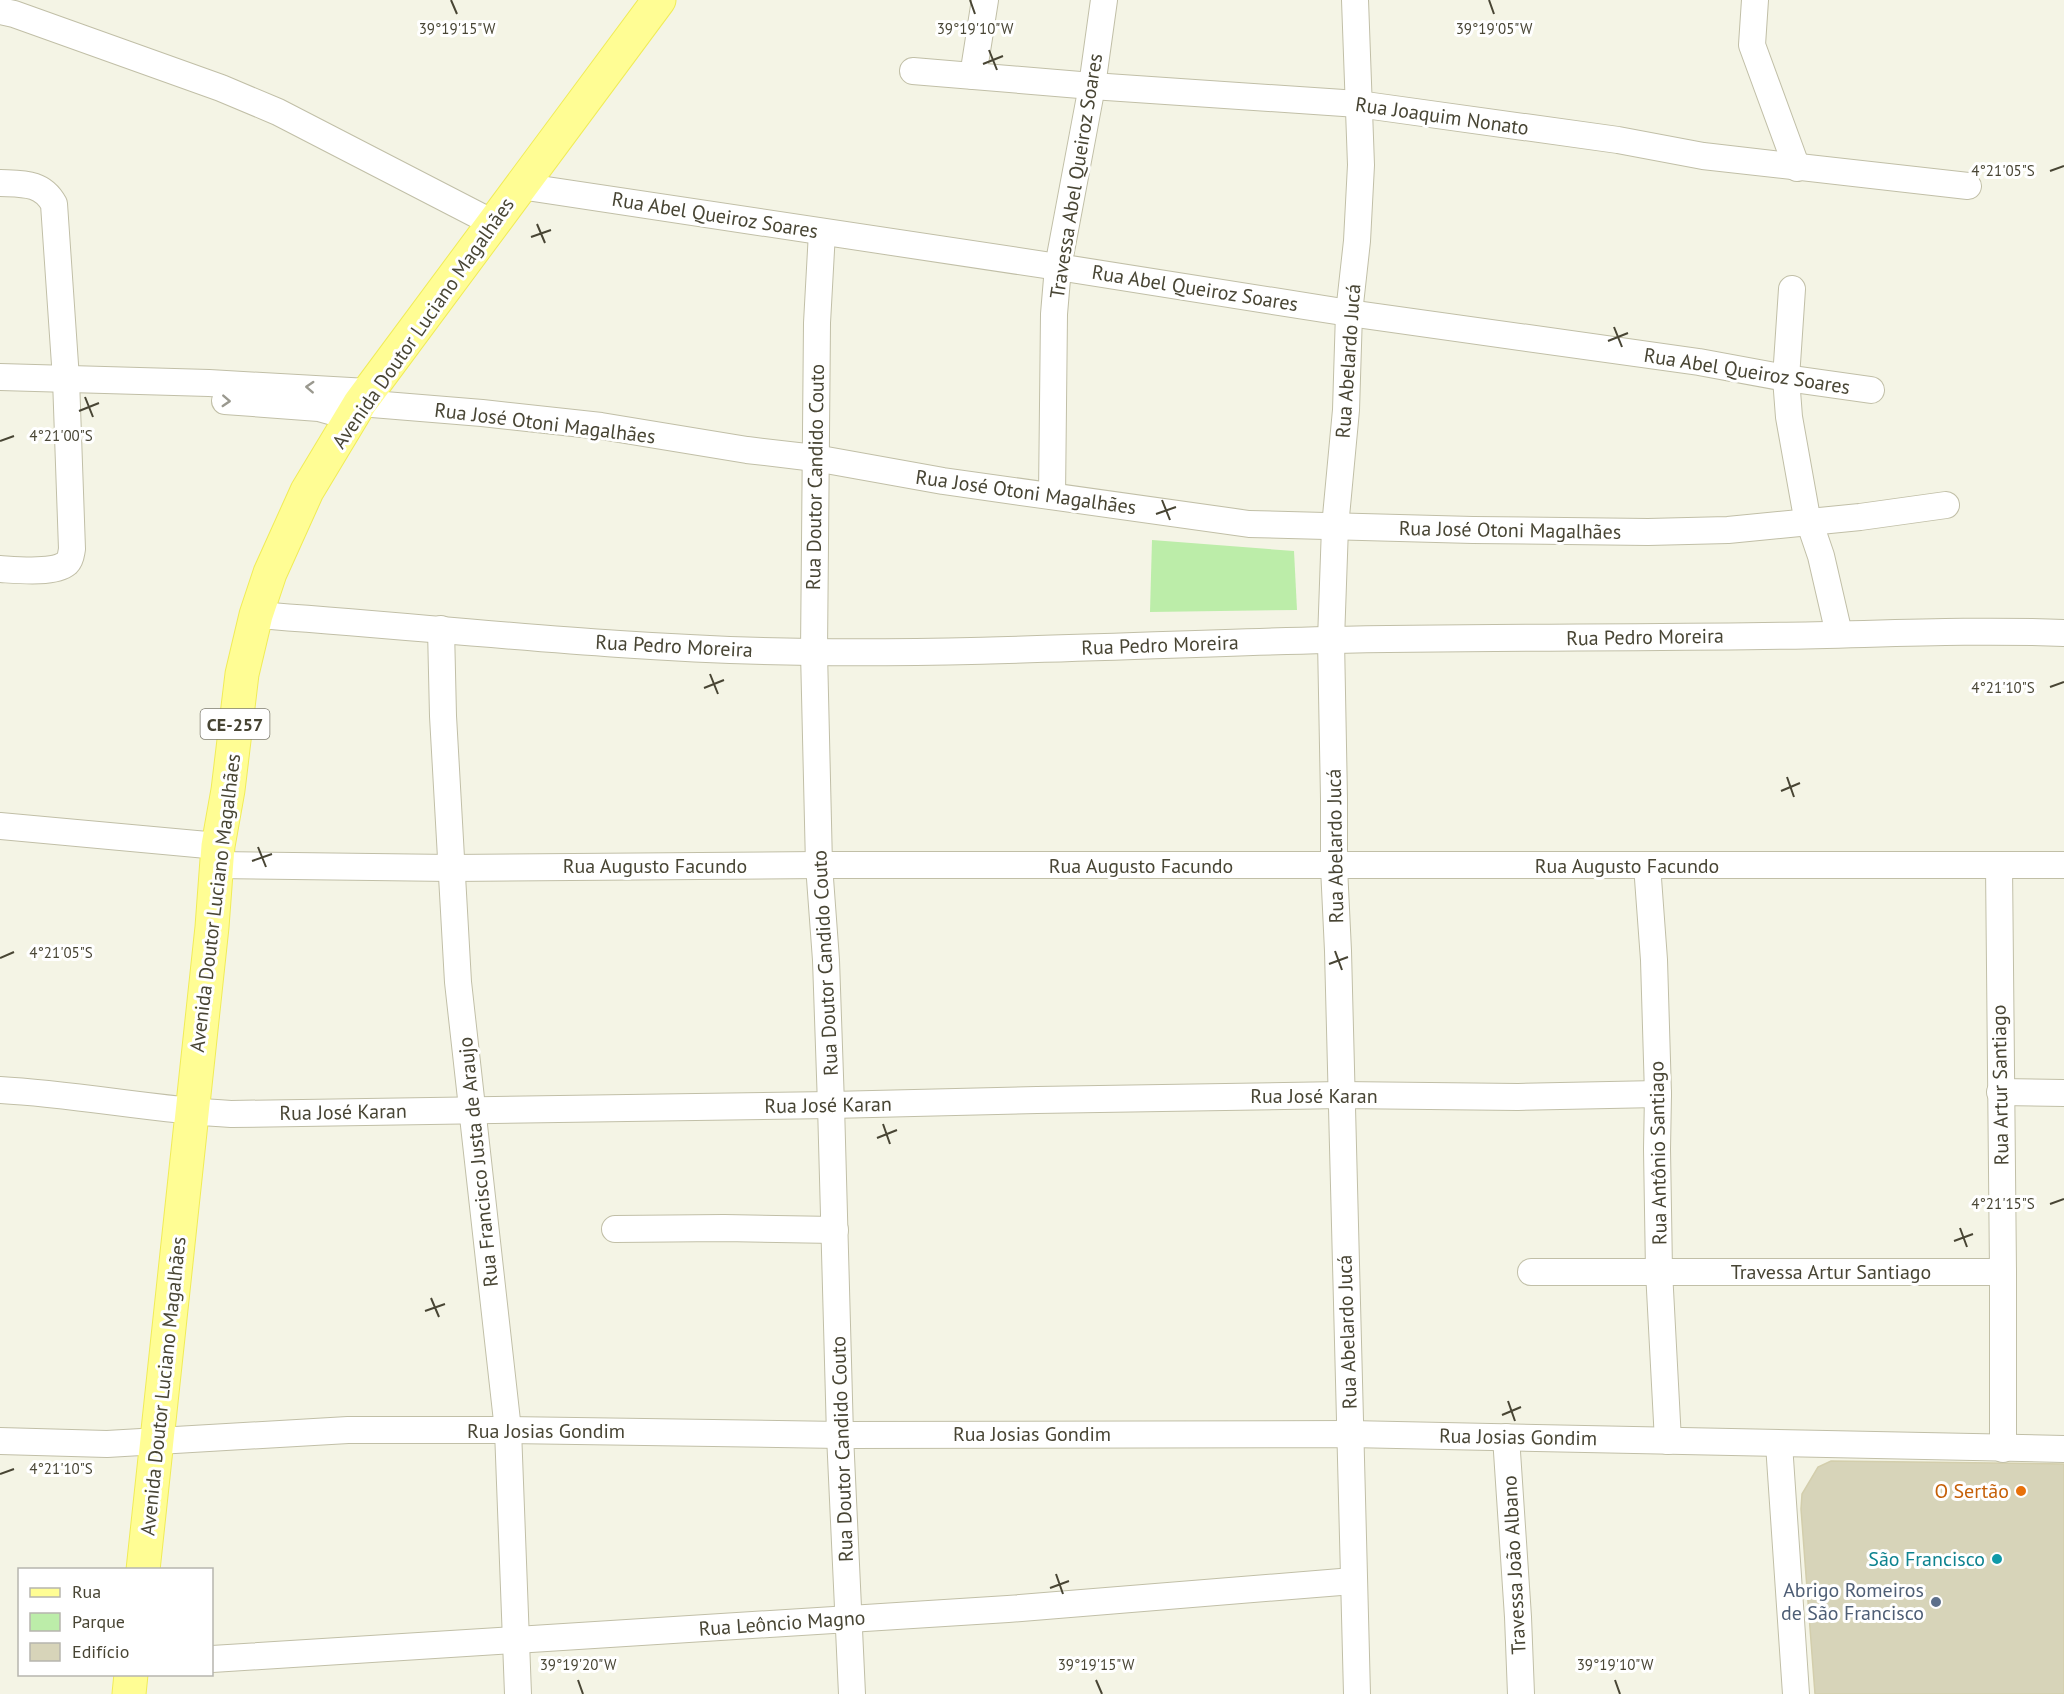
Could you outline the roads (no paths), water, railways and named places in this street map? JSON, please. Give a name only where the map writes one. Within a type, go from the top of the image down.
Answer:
[{"type":"main road","name":"Avenida Doutor Luciano Magalhães","points":[[143,1568],[218,856],[242,674],[256,615],[270,573],[308,491],[360,404],[656,1]]},
{"type":"main road","points":[[129,1694],[131,1676]]},
{"type":"street","points":[[973,76],[985,0]]},
{"type":"street","name":"Travessa Abel Queiroz Soares","points":[[1052,496],[1054,325],[1058,267],[1092,86],[1104,0]]},
{"type":"street","name":"Rua Abelardo Jucá","points":[[1355,0],[1361,165],[1357,241],[1349,312],[1346,410],[1335,527],[1331,640],[1334,867],[1357,1694]]},
{"type":"street","points":[[1755,0],[1752,45],[1797,168]]},
{"type":"street","points":[[0,11],[221,88],[278,112],[493,223]]},
{"type":"street","name":"Rua Joaquim Nonato","points":[[913,71],[1358,104],[1618,141],[1703,156],[1968,186]]},
{"type":"street","points":[[0,183],[38,186],[48,193],[54,204],[67,387],[72,535],[71,558],[57,568],[0,569]]},
{"type":"street","name":"Rua Abel Queiroz Soares","points":[[520,186],[1349,312],[1699,362],[1786,378],[1871,390]]},
{"type":"street","name":"Rua Doutor Candido Couto","points":[[822,232],[817,323],[814,652],[819,865],[826,960],[840,1435],[852,1694]]},
{"type":"street","points":[[1792,289],[1786,378],[1791,427],[1808,521],[1821,556],[1839,634]]},
{"type":"street","points":[[0,377],[67,387]]},
{"type":"street","name":"Rua José Otoni Magalhães","points":[[67,387],[209,382],[360,404],[482,413],[601,426],[747,450],[815,458],[943,481],[1249,524],[1648,532],[1728,530],[1860,517],[1946,505]]},
{"type":"street","points":[[0,393],[67,387]]},
{"type":"street","name":"Rua Pedro Moreira","points":[[256,615],[705,650],[814,652],[1331,640],[1999,631],[2064,633]]},
{"type":"street","name":"Rua Francisco Justa de Araujo","points":[[441,629],[458,982],[508,1430],[518,1694]]},
{"type":"street","name":"Rua Augusto Facundo","points":[[0,826],[218,856],[451,868],[819,865],[1334,867],[2064,865]]},
{"type":"street","name":"Rua Antônio Santiago","points":[[1647,865],[1652,930],[1658,1094],[1659,1271],[1668,1441]]},
{"type":"street","name":"Rua Artur Santiago","points":[[1999,865],[2003,1449]]},
{"type":"street","name":"Rua José Karan","points":[[0,1090],[76,1096],[191,1112],[231,1114],[831,1106],[1341,1095],[1518,1097],[1658,1094]]},
{"type":"street","points":[[2000,1092],[2064,1093]]},
{"type":"street","points":[[615,1229],[835,1230]]},
{"type":"street","name":"Travessa Artur Santiago","points":[[1531,1272],[2003,1272]]},
{"type":"street","name":"Rua Josias Gondim","points":[[0,1441],[107,1444],[348,1430],[508,1430],[840,1435],[1350,1434],[2064,1449]]},
{"type":"street","name":"Travessa João Albano","points":[[1506,1437],[1521,1694]]},
{"type":"street","points":[[1779,1444],[1796,1694]]},
{"type":"street","name":"Rua Leôncio Magno","points":[[213,1659],[1008,1609],[1353,1581]]},
{"type":"place","name":"O Sertão","points":[[2021,1491]]},
{"type":"place","name":"São Francisco","points":[[1997,1559]]},
{"type":"place","name":"Abrigo Romeiros de São Francisco","points":[[1936,1602]]}]
